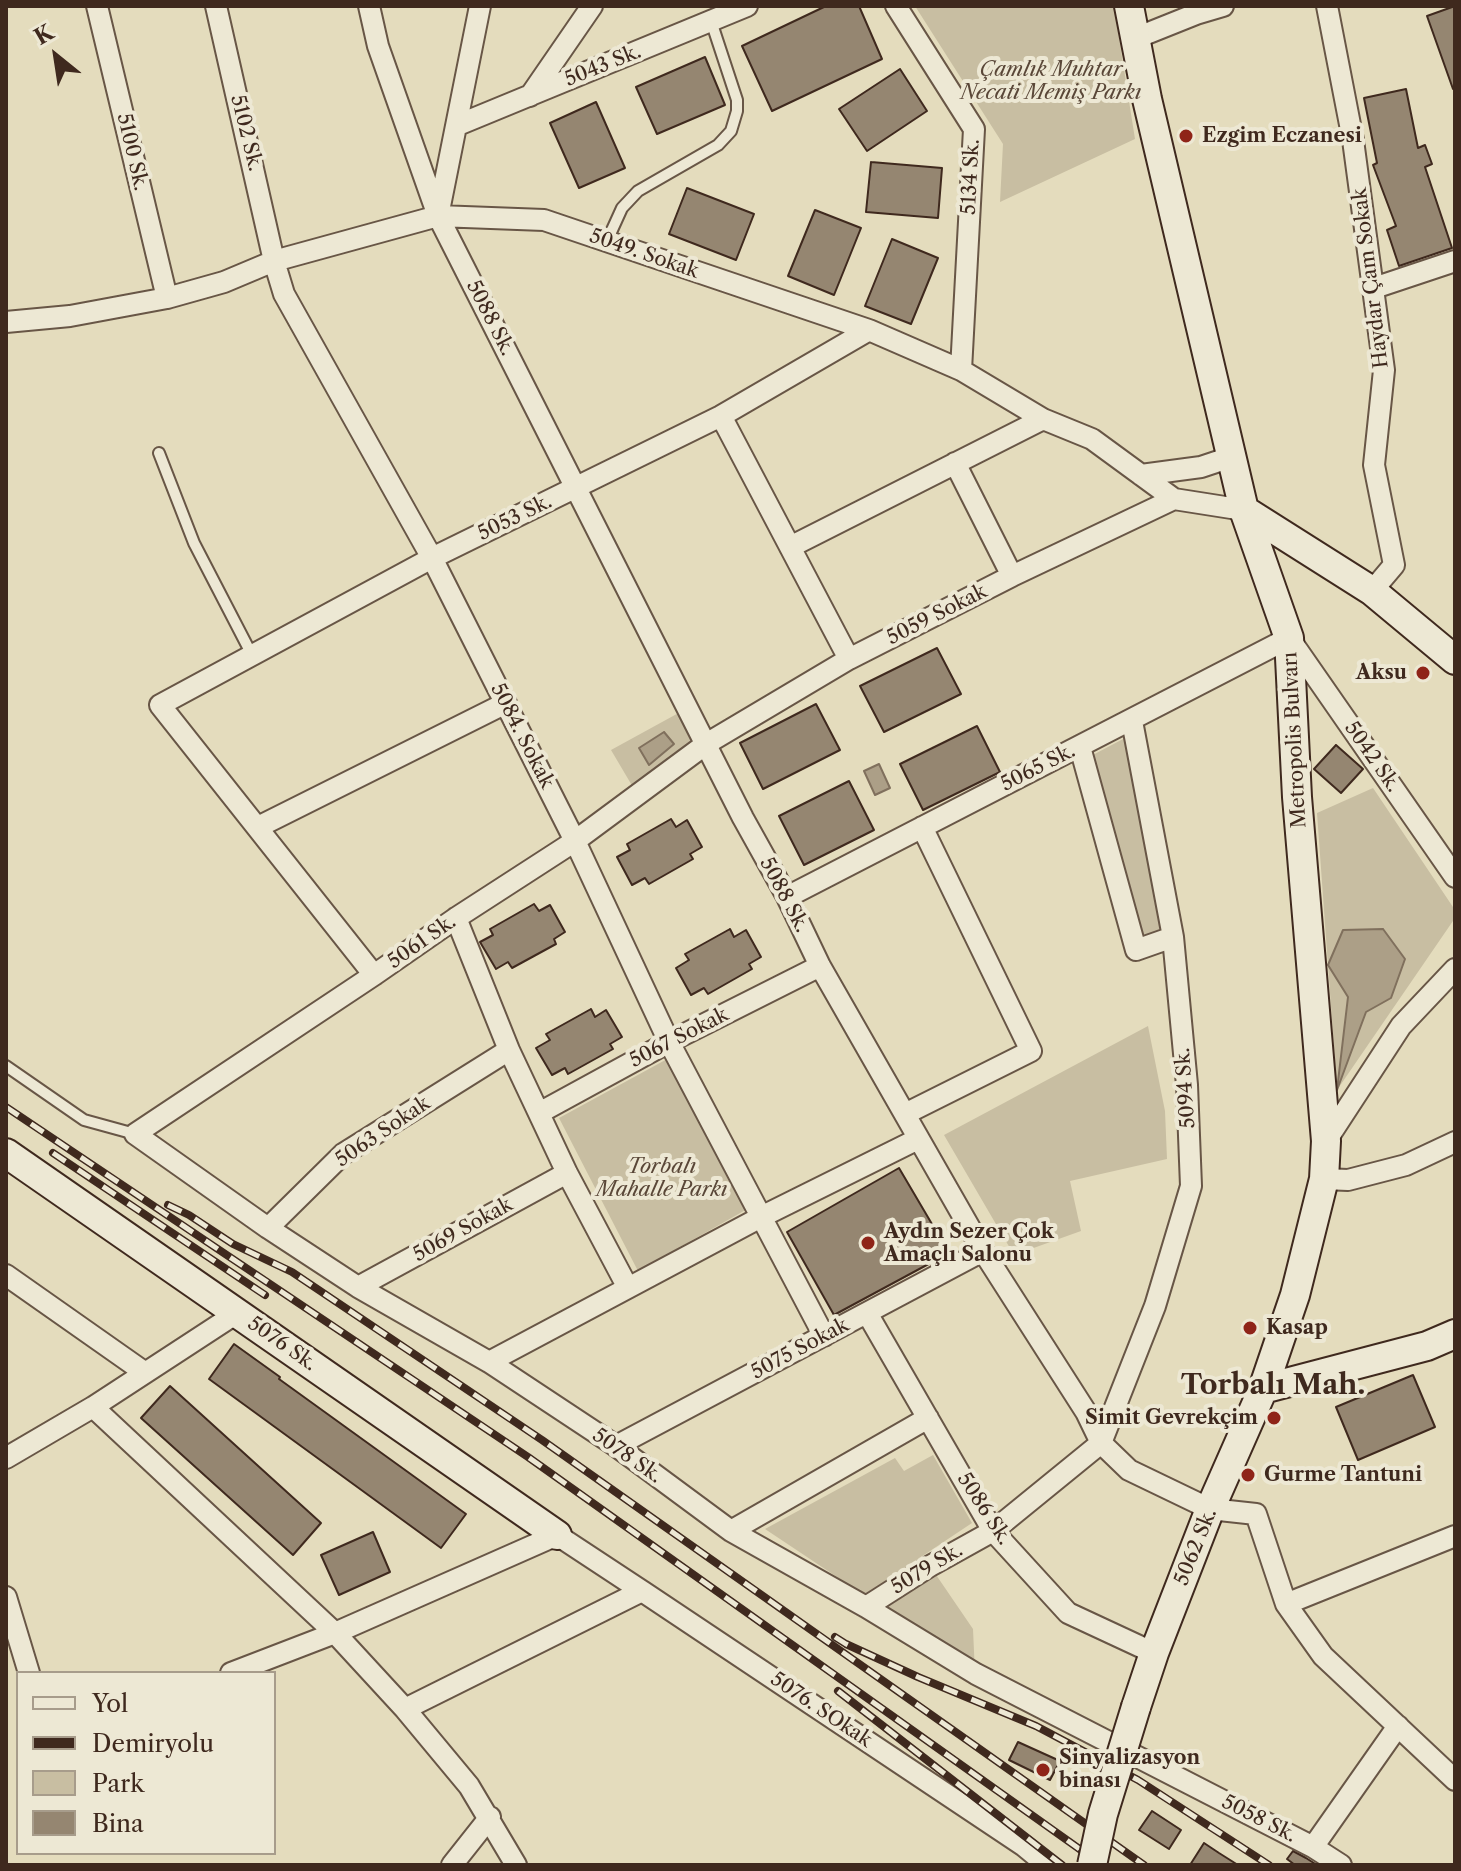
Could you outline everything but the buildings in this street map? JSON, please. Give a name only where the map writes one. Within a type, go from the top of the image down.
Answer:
[{"type":"main road","name":"Metropolis Bulvarı","points":[[1129,6],[1147,99],[1244,510],[1289,638],[1297,797],[1326,1141],[1324,1179],[1295,1295],[1263,1389]]},
{"type":"main road","points":[[1244,510],[1372,591],[1455,660]]},
{"type":"main road","name":"5076 Sk.","points":[[6,1153],[557,1535]]},
{"type":"main road","points":[[1263,1389],[1427,1346],[1455,1334]]},
{"type":"main road","name":"5062 Sk.","points":[[1092,1865],[1103,1814],[1154,1653],[1210,1509],[1263,1389]]},
{"type":"street","name":"5100 Sk.","points":[[97,6],[167,298]]},
{"type":"street","name":"5102 Sk.","points":[[216,6],[274,261]]},
{"type":"street","name":"5088 Sk.","points":[[369,6],[378,46],[438,216],[743,818],[787,897],[820,966],[918,1139],[983,1251],[1086,1412],[1101,1443],[1129,1470],[1210,1509],[1256,1514],[1286,1604]]},
{"type":"street","points":[[438,216],[480,6]]},
{"type":"street","points":[[530,96],[592,6]]},
{"type":"street","name":"5043 Sk.","points":[[458,125],[747,6]]},
{"type":"street","name":"5134 Sk.","points":[[896,6],[974,129],[961,370]]},
{"type":"street","points":[[1136,38],[1223,6]]},
{"type":"street","name":"Haydar Çam Sokak","points":[[1327,6],[1353,140],[1384,370],[1374,465],[1394,565],[1372,591]]},
{"type":"street","name":"5049. Sokak","points":[[6,322],[70,316],[167,298],[224,282],[274,261],[438,216],[544,220],[869,330],[961,370],[1043,419],[1092,439],[1174,499],[1244,510]]},
{"type":"street","name":"5084. Sokak","points":[[274,261],[284,294],[432,558],[575,841],[669,1042],[824,1336]]},
{"type":"street","points":[[1374,288],[1455,261]]},
{"type":"street","name":"5053 Sk.","points":[[258,827],[160,705],[432,558],[721,416],[869,330]]},
{"type":"street","points":[[721,416],[849,659]]},
{"type":"street","points":[[790,547],[1043,419]]},
{"type":"street","points":[[1141,475],[1201,467],[1231,457]]},
{"type":"street","points":[[955,463],[1012,576]]},
{"type":"street","name":"5059 Sokak","points":[[706,744],[849,659],[1012,576],[1174,499]]},
{"type":"street","name":"5065 Sk.","points":[[787,897],[1289,638]]},
{"type":"street","name":"5042 Sk.","points":[[1289,638],[1455,877]]},
{"type":"street","points":[[374,975],[258,827],[506,703]]},
{"type":"street","name":"5094 Sk.","points":[[1101,1443],[1155,1306],[1191,1186],[1187,1085],[1173,937],[1132,721]]},
{"type":"street","name":"5061 Sk.","points":[[135,1134],[575,841],[706,744]]},
{"type":"street","points":[[1080,747],[1136,950],[1173,937]]},
{"type":"street","points":[[905,1114],[1031,1051],[922,827]]},
{"type":"street","points":[[456,918],[509,1050],[567,1173],[628,1288]]},
{"type":"street","name":"5067 Sokak","points":[[539,1113],[669,1042],[820,966]]},
{"type":"street","points":[[1326,1141],[1401,1026],[1455,969]]},
{"type":"street","name":"5063 Sokak","points":[[268,1228],[343,1154],[509,1050]]},
{"type":"street","name":"5078 Sk.","points":[[135,1134],[358,1287],[489,1362],[616,1446],[731,1531],[866,1607],[976,1674],[1134,1753]]},
{"type":"street","points":[[489,1362],[763,1216],[918,1139]]},
{"type":"street","points":[[1324,1179],[1348,1180],[1406,1165],[1455,1142]]},
{"type":"street","name":"5069 Sokak","points":[[358,1287],[567,1173]]},
{"type":"street","name":"5075 Sokak","points":[[616,1446],[983,1251]]},
{"type":"street","points":[[6,1275],[144,1372]]},
{"type":"street","points":[[6,1458],[93,1407],[237,1313]]},
{"type":"street","name":"5086 Sk.","points":[[867,1313],[993,1531],[1068,1613],[1154,1653]]},
{"type":"street","points":[[93,1407],[335,1633],[405,1709],[469,1786],[516,1865]]},
{"type":"street","points":[[731,1531],[928,1418]]},
{"type":"street","name":"5079 Sk.","points":[[866,1607],[993,1531],[1101,1443]]},
{"type":"street","points":[[236,1671],[335,1633],[557,1535]]},
{"type":"street","name":"5076. SOkak","points":[[557,1535],[1024,1846],[1047,1865]]},
{"type":"street","points":[[1455,1536],[1286,1604],[1323,1656],[1455,1780]]},
{"type":"street","points":[[405,1709],[642,1591]]},
{"type":"street","points":[[6,1597],[28,1671]]},
{"type":"street","points":[[1313,1847],[1398,1726]]},
{"type":"street","name":"5058 Sk.","points":[[1134,1753],[1313,1847],[1341,1865]]},
{"type":"street","points":[[452,1865],[490,1817]]},
{"type":"lane","points":[[607,241],[622,208],[638,191],[718,145],[731,131],[737,100],[711,21]]},
{"type":"lane","points":[[159,453],[194,543],[252,655]]},
{"type":"lane","points":[[6,1066],[84,1120],[135,1134]]},
{"type":"green space","name":"Çamlık Muhtar Necati Memiş Parkı","points":[[915,6],[1114,6],[1135,139],[1000,202],[1003,144]]},
{"type":"green space","points":[[684,710],[706,744],[637,794],[611,750]]},
{"type":"green space","points":[[1125,738],[1163,930],[1143,935],[1089,757]]},
{"type":"green space","points":[[1373,788],[1455,910],[1455,918],[1337,1090],[1317,813]]},
{"type":"green space","points":[[1148,1026],[1165,1111],[1167,1159],[1070,1181],[1081,1231],[1014,1255],[944,1135]]},
{"type":"green space","name":"Torbalı Mahalle Parkı","points":[[669,1058],[749,1208],[638,1271],[559,1118]]},
{"type":"green space","points":[[933,1455],[972,1523],[864,1595],[765,1529],[895,1458],[904,1471]]},
{"type":"green space","points":[[930,1566],[973,1629],[975,1674],[866,1607]]},
{"type":"shaded area","points":[[664,732],[674,744],[649,765],[639,748]]},
{"type":"shaded area","points":[[879,764],[890,788],[875,795],[864,771]]},
{"type":"shaded area","points":[[1383,929],[1405,959],[1391,998],[1366,1012],[1337,1090],[1348,997],[1328,965],[1343,930]]},
{"type":"railway","points":[[6,1107],[528,1457],[1102,1865]]},
{"type":"railway","points":[[53,1153],[265,1295]]},
{"type":"railway","points":[[168,1205],[233,1244],[292,1272],[542,1440],[1144,1865]]},
{"type":"railway","points":[[835,1637],[918,1677],[1036,1726],[1138,1780],[1269,1865]]},
{"type":"railway","points":[[838,1691],[1062,1865]]},
{"type":"place","name":"Ezgim Eczanesi","points":[[1186,136]]},
{"type":"place","name":"Aksu","points":[[1423,673]]},
{"type":"place","name":"Aydın Sezer Çok Amaçlı Salonu","points":[[868,1243]]},
{"type":"place","name":"Kasap","points":[[1250,1328]]},
{"type":"place","name":"Simit Gevrekçim","points":[[1274,1418]]},
{"type":"place","name":"Gurme Tantuni","points":[[1248,1475]]},
{"type":"place","name":"Sinyalizasyon binası","points":[[1043,1770]]},
{"type":"district","name":"Torbalı Mah.","points":[[1273,1386]]}]
